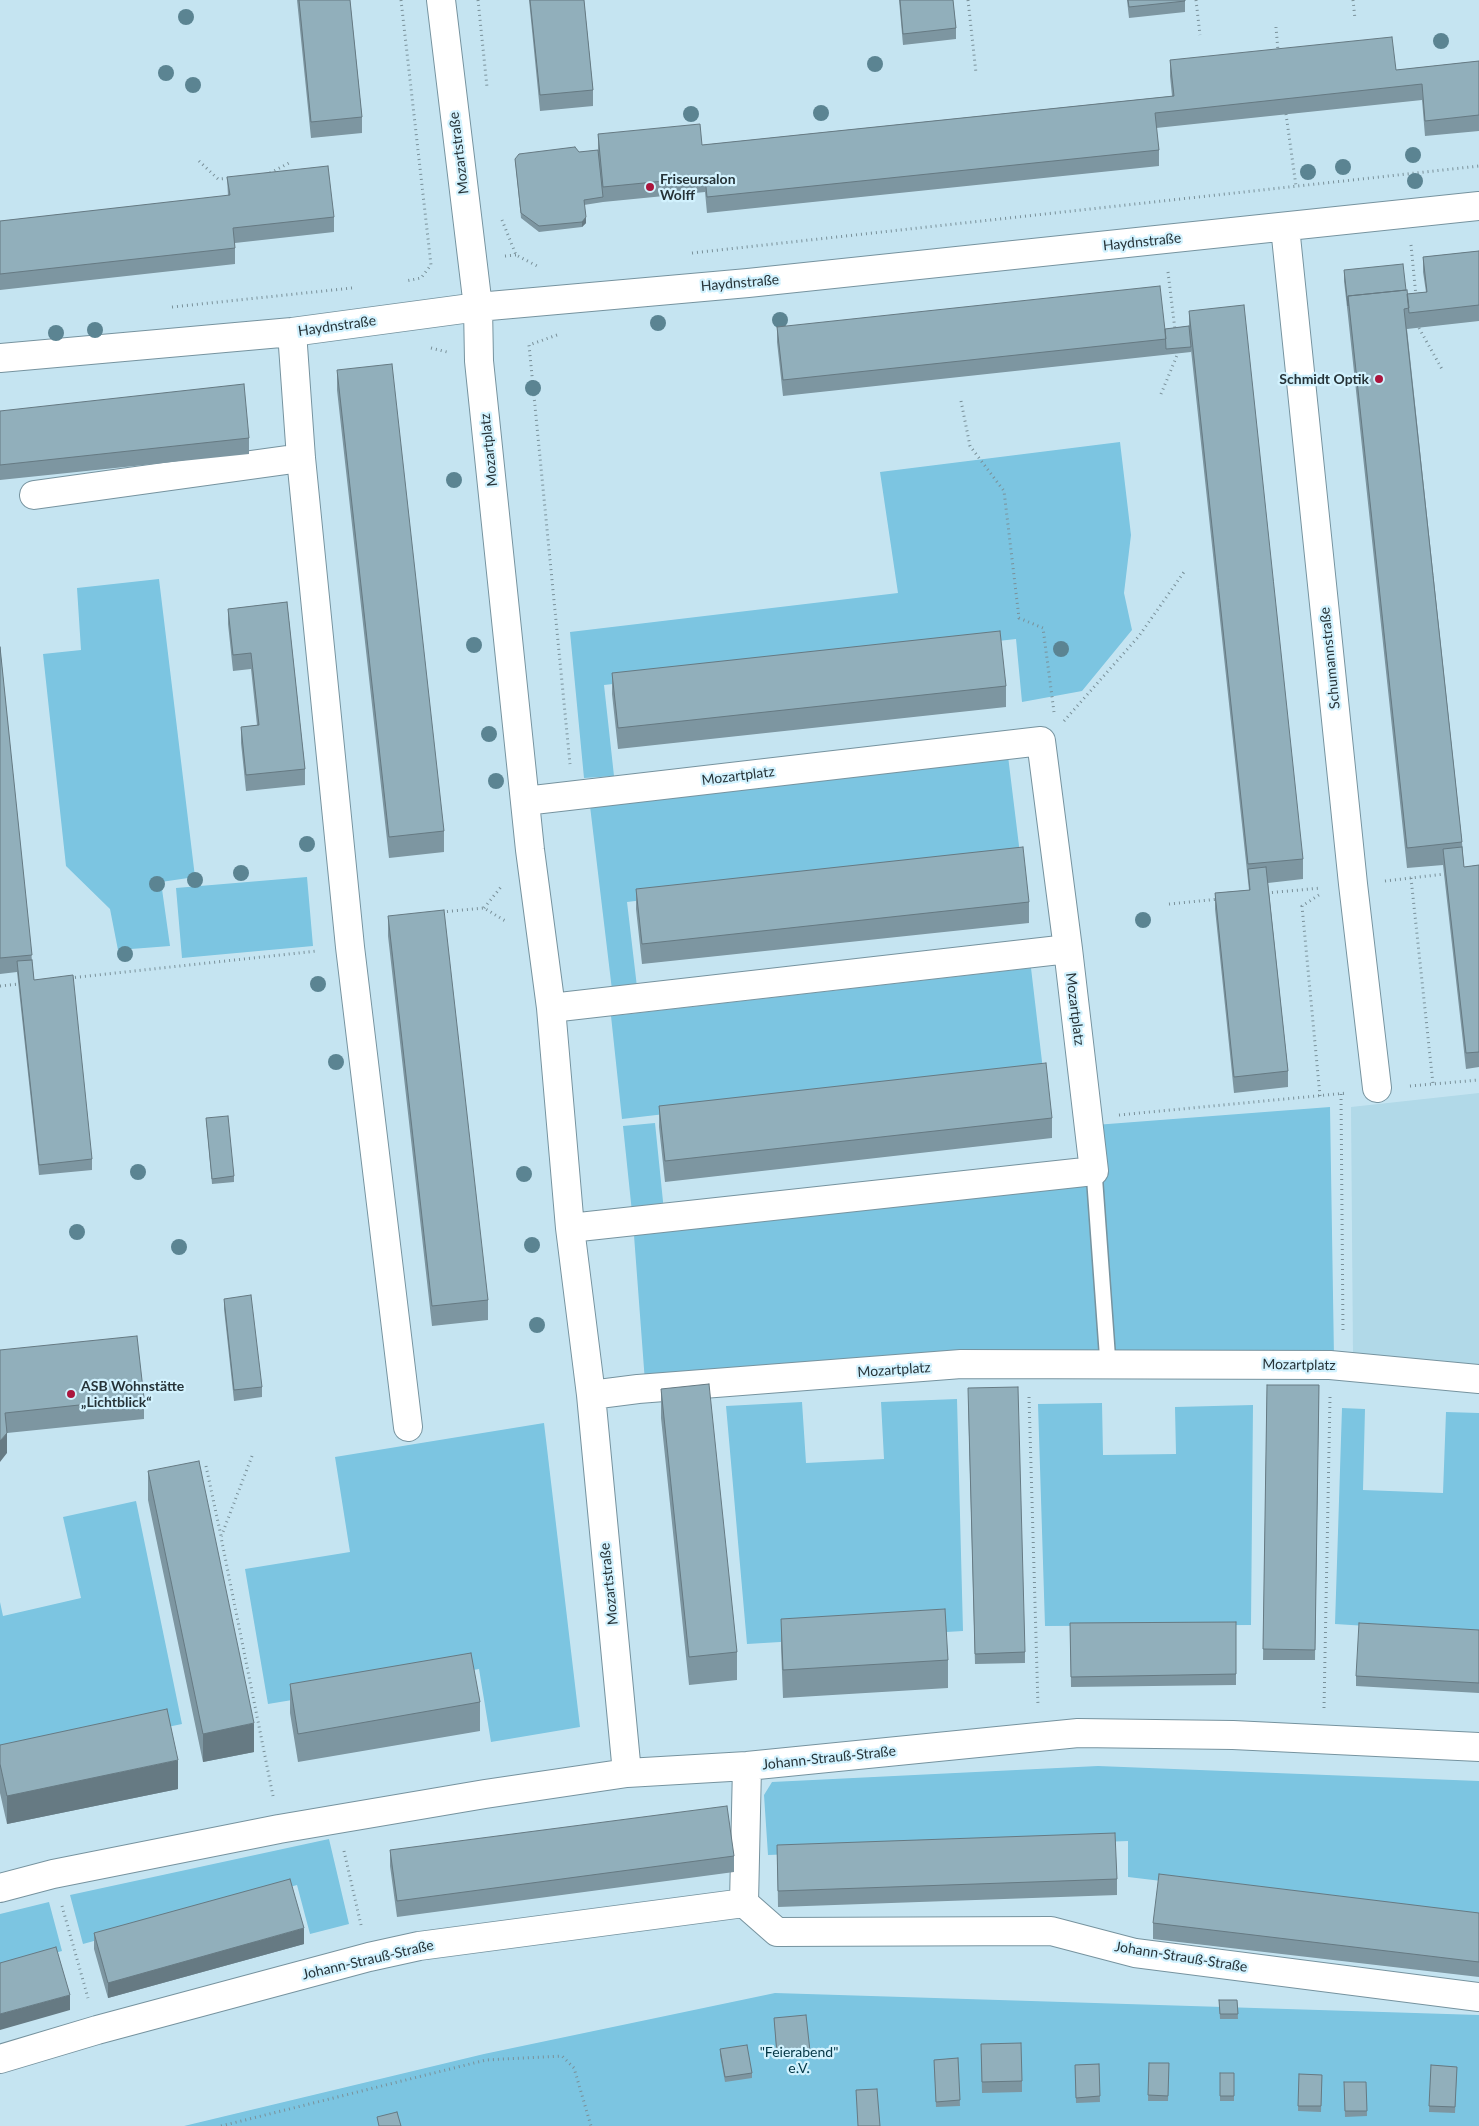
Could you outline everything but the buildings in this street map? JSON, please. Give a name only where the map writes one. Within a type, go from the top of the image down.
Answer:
[{"type":"street","name":"Mozartstraße","points":[[441,0],[478,307]]},
{"type":"street","name":"Haydnstraße","points":[[0,358],[292,332],[478,307],[748,283],[1479,206]]},
{"type":"street","name":"Schumannstraße","points":[[1285,227],[1342,886],[1377,1088]]},
{"type":"street","name":"Mozartplatz","points":[[478,307],[479,361],[525,801],[550,1008],[570,1228],[591,1395],[638,1389],[952,1365],[1347,1366]]},
{"type":"street","points":[[292,332],[302,458],[350,947],[408,1427]]},
{"type":"street","points":[[34,495],[302,458]]},
{"type":"street","name":"Mozartplatz","points":[[525,801],[1048,735],[1068,950],[1094,1171]]},
{"type":"street","points":[[550,1008],[1068,950]]},
{"type":"street","points":[[570,1228],[626,1220],[1094,1171]]},
{"type":"street","points":[[1347,1366],[1479,1379]]},
{"type":"street","name":"Mozartstraße","points":[[591,1395],[628,1773]]},
{"type":"street","name":"Johann-Strauß-Straße","points":[[0,1888],[53,1874],[279,1829],[484,1794],[628,1773],[747,1766],[1039,1736],[1088,1733],[1323,1738],[1479,1747]]},
{"type":"street","name":"Johann-Strauß-Straße","points":[[744,1903],[747,1766]]},
{"type":"street","name":"Johann-Strauß-Straße","points":[[0,2060],[97,2030],[369,1957],[419,1946],[744,1903],[777,1932],[1051,1931],[1135,1953],[1479,1997]]},
{"type":"lane","points":[[1094,1171],[1108,1364]]},
{"type":"path","points":[[398,283],[420,278],[431,265],[401,0]]},
{"type":"path","points":[[478,0],[488,95]]},
{"type":"path","points":[[968,0],[976,73]]},
{"type":"path","points":[[1196,0],[1200,35]]},
{"type":"path","points":[[1353,0],[1355,19]]},
{"type":"path","points":[[1276,27],[1279,55]]},
{"type":"path","points":[[1286,114],[1296,186]]},
{"type":"path","points":[[199,161],[218,179],[238,177]]},
{"type":"path","points":[[268,174],[289,163]]},
{"type":"path","points":[[684,254],[1479,166]]},
{"type":"path","points":[[501,215],[516,255],[538,267],[547,267]]},
{"type":"path","points":[[1411,240],[1416,297]]},
{"type":"path","points":[[1168,266],[1176,333]]},
{"type":"path","points":[[166,308],[361,287]]},
{"type":"path","points":[[1419,328],[1443,371]]},
{"type":"path","points":[[564,334],[529,345],[573,796]]},
{"type":"path","points":[[1161,394],[1178,353]]},
{"type":"path","points":[[961,401],[970,446],[1004,491],[1019,618],[1043,628],[1048,735]]},
{"type":"path","points":[[1048,735],[1139,636],[1184,572]]},
{"type":"path","points":[[1267,894],[1445,874]]},
{"type":"path","points":[[1411,878],[1433,1084]]},
{"type":"path","points":[[1320,1096],[1302,906],[1342,886]]},
{"type":"path","points":[[1169,904],[1227,898]]},
{"type":"path","points":[[435,912],[484,908],[542,945]]},
{"type":"path","points":[[65,979],[350,947]]},
{"type":"path","points":[[0,986],[19,984]]},
{"type":"path","points":[[1089,1118],[1341,1094],[1377,1088],[1479,1080]]},
{"type":"path","points":[[1323,1738],[1347,1366],[1341,1094]]},
{"type":"path","points":[[1028,1364],[1039,1736]]},
{"type":"path","points":[[221,1536],[252,1456]]},
{"type":"path","points":[[206,1466],[279,1829]]},
{"type":"path","points":[[336,1819],[369,1957]]},
{"type":"path","points":[[53,1874],[97,2030]]},
{"type":"path","points":[[221,2126],[486,2060],[562,2056],[574,2068],[591,2126]]},
{"type":"shaded area","points":[[1479,1093],[1479,1370],[1353,1357],[1351,1107]]},
{"type":"green space","points":[[1120,442],[1131,535],[1124,593],[1132,630],[1082,691],[1022,702],[1016,639],[604,685],[614,776],[584,778],[570,632],[898,593],[880,472]]},
{"type":"green space","points":[[159,579],[195,877],[161,882],[170,946],[118,950],[110,909],[66,866],[43,654],[81,650],[77,588]]},
{"type":"green space","points":[[1008,756],[1020,854],[627,902],[637,987],[612,990],[590,806]]},
{"type":"green space","points":[[307,877],[313,946],[182,958],[176,888]]},
{"type":"green space","points":[[1031,968],[1043,1070],[622,1119],[611,1016]]},
{"type":"green space","points":[[1330,1107],[1334,1358],[645,1382],[633,1222],[623,1126],[655,1123],[665,1221],[1100,1177],[1095,1125]]},
{"type":"green space","points":[[957,1399],[963,1631],[747,1644],[726,1406],[802,1402],[806,1463],[884,1459],[881,1402]]},
{"type":"green space","points":[[1102,1403],[1103,1455],[1176,1454],[1175,1407],[1253,1405],[1251,1625],[1045,1626],[1038,1404]]},
{"type":"green space","points":[[1342,1408],[1365,1409],[1363,1490],[1443,1493],[1446,1412],[1479,1413],[1479,1633],[1335,1624]]},
{"type":"green space","points":[[544,1423],[580,1727],[491,1742],[479,1669],[268,1704],[245,1569],[350,1552],[335,1457]]},
{"type":"green space","points":[[136,1501],[182,1724],[0,1762],[0,1602],[3,1616],[81,1598],[63,1517]]},
{"type":"green space","points":[[1098,1766],[1479,1781],[1479,1919],[1128,1877],[1128,1841],[768,1855],[764,1795],[772,1782]]},
{"type":"green space","points":[[329,1839],[349,1924],[310,1934],[297,1885],[83,1944],[70,1895]]},
{"type":"green space","points":[[49,1902],[62,1951],[0,1968],[0,1914]]},
{"type":"green space","name":"\"Feierabend\" e.V.","points":[[775,1993],[1479,2015],[1479,2126],[184,2126],[484,2054]]},
{"type":"place","name":"Friseursalon Wolff","points":[[650,187]]},
{"type":"place","name":"Schmidt Optik","points":[[1379,379]]},
{"type":"place","name":"ASB Wohnstätte „Lichtblick“","points":[[71,1394]]}]
